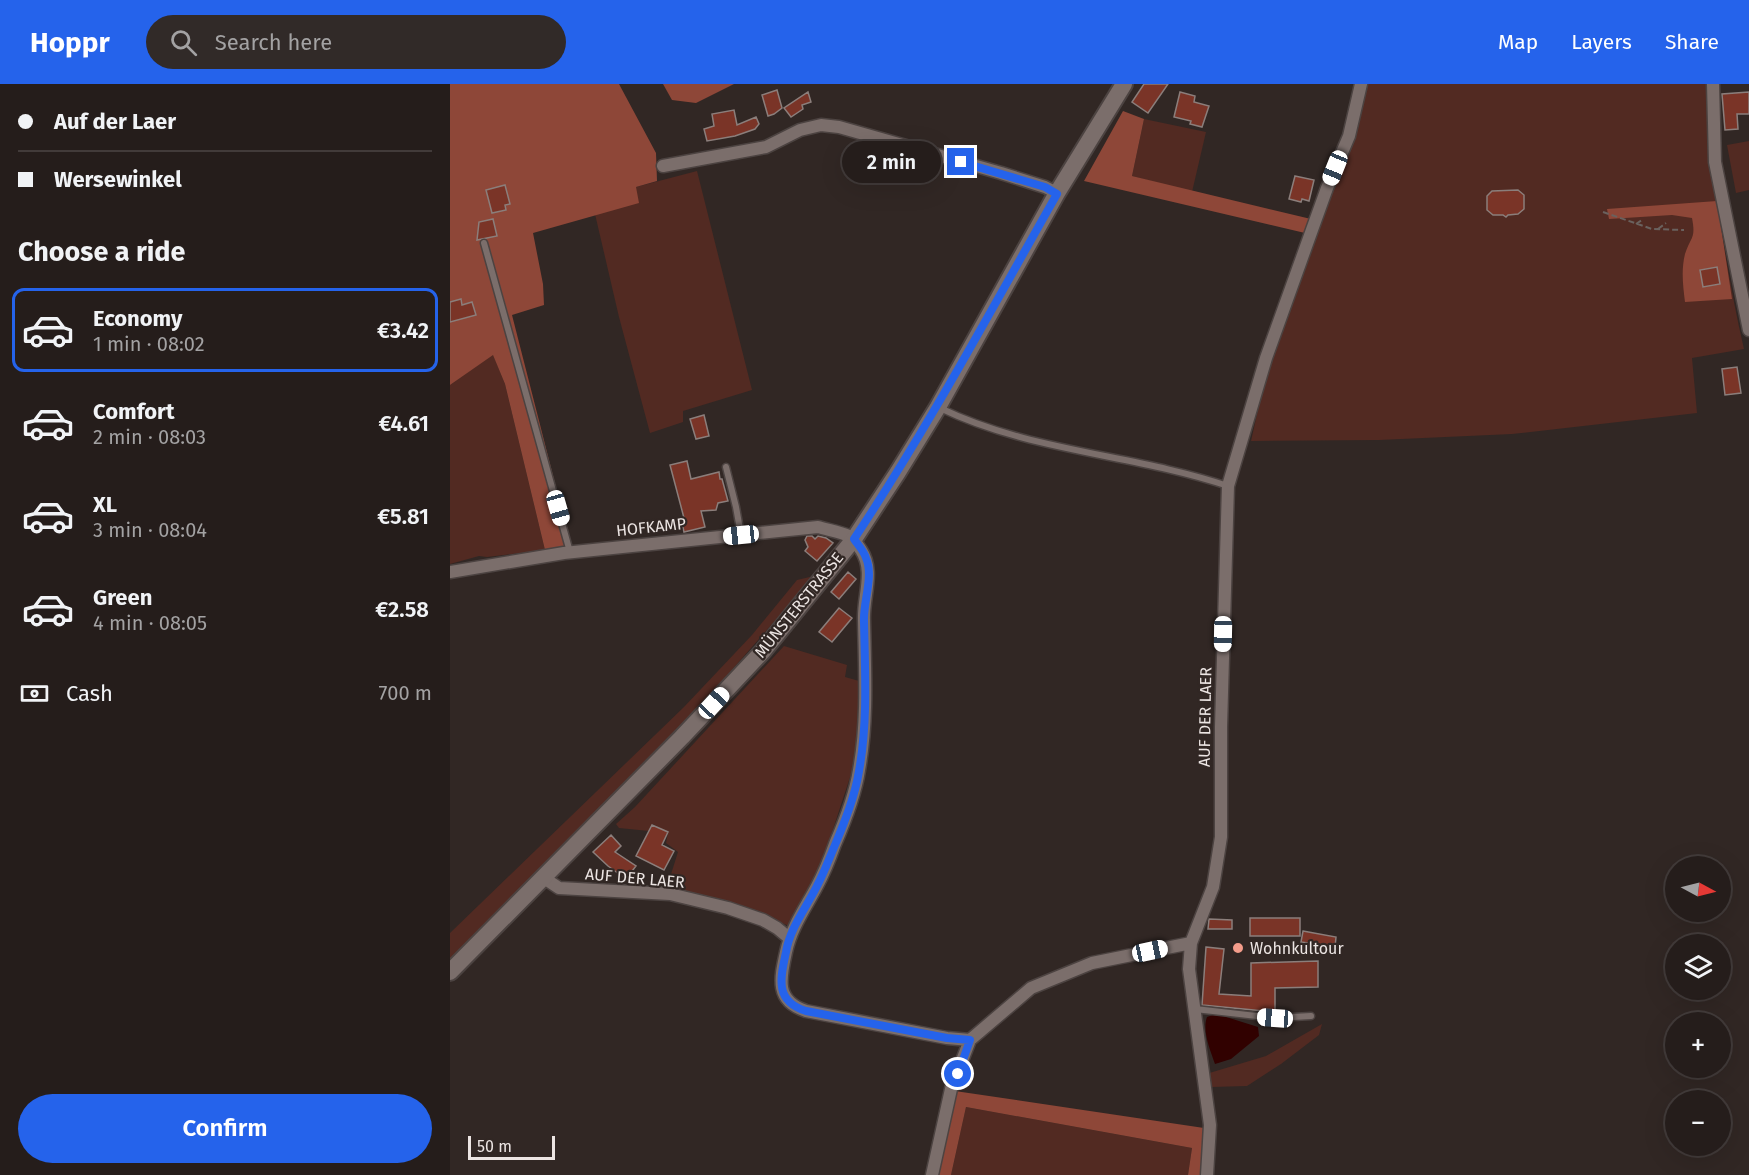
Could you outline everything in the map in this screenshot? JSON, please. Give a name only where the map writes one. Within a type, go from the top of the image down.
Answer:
[{"type":"main road","name":"MÜNSTERSTRASSE","points":[[450,972],[682,737],[763,651],[854,539],[938,407],[1057,194],[1124,84]]},
{"type":"street","name":"AUF DER LAER","points":[[1207,1175],[1210,1125],[1189,969],[1191,943],[1213,887],[1221,837],[1221,716],[1228,486],[1266,358],[1327,188],[1349,136],[1360,84]]},
{"type":"street","points":[[1713,84],[1715,162],[1749,330]]},
{"type":"street","points":[[663,166],[766,147],[800,130],[821,125],[839,127],[1001,173],[1045,187],[1057,194]]},
{"type":"street","name":"HOFKAMP","points":[[450,572],[570,552],[818,526],[854,539]]},
{"type":"street","points":[[854,539],[867,559],[869,574],[864,613],[866,689],[859,773],[835,846],[789,938],[782,983],[783,992],[786,1000],[794,1007],[836,1018],[970,1040]]},
{"type":"street","name":"AUF DER LAER","points":[[544,878],[559,888],[670,894],[728,908],[763,920],[789,938]]},
{"type":"street","points":[[932,1175],[951,1089],[970,1040],[1031,988],[1092,963],[1191,943]]},
{"type":"lane","points":[[484,243],[570,552]]},
{"type":"lane","points":[[938,407],[970,423],[1005,434],[1195,475],[1228,486]]},
{"type":"lane","points":[[726,467],[741,535]]},
{"type":"lane","points":[[1195,1010],[1275,1018],[1311,1016]]},
{"type":"path","points":[[1603,212],[1658,229],[1684,230]]},
{"type":"path","points":[[1636,224],[1642,220]]},
{"type":"path","points":[[1658,229],[1666,223]]},
{"type":"shaded area","points":[[450,84],[619,84],[656,153],[657,181],[636,187],[639,203],[533,233],[543,284],[544,305],[512,315],[571,546],[545,550],[505,384],[493,355],[450,385]]},
{"type":"shaded area","points":[[663,84],[734,84],[696,103],[672,100]]},
{"type":"shaded area","points":[[1368,84],[1707,84],[1709,136],[1715,187],[1728,270],[1744,349],[1692,358],[1697,413],[1512,434],[1379,440],[1251,441],[1268,365],[1335,180],[1359,121]]},
{"type":"shaded area","points":[[1123,111],[1144,119],[1132,176],[1311,219],[1305,233],[1084,181]]},
{"type":"shaded area","points":[[1144,119],[1206,132],[1192,192],[1132,176]]},
{"type":"shaded area","points":[[1749,141],[1749,190],[1736,193],[1727,145]]},
{"type":"shaded area","points":[[697,171],[752,390],[683,411],[683,422],[650,433],[619,317],[595,214],[603,212],[636,187]]},
{"type":"shaded area","points":[[1717,201],[1732,299],[1685,302],[1683,266],[1693,234],[1692,218],[1672,215],[1609,219],[1607,209]]},
{"type":"shaded area","points":[[493,354],[505,384],[545,550],[479,556],[450,564],[450,385]]},
{"type":"shaded area","points":[[814,576],[709,696],[450,960],[450,933],[684,707],[752,635],[797,580]]},
{"type":"shaded area","points":[[784,646],[847,665],[845,677],[859,681],[856,759],[820,869],[790,926],[726,904],[666,890],[678,852],[666,843],[668,833],[653,824],[649,831],[619,828],[616,824],[635,807]]},
{"type":"shaded area","points":[[1213,1015],[1258,1027],[1259,1036],[1231,1059],[1215,1064],[1205,1028],[1207,1017]]},
{"type":"shaded area","points":[[1322,1024],[1319,1035],[1247,1086],[1211,1087],[1206,1074],[1266,1056]]},
{"type":"shaded area","points":[[955,1091],[1204,1128],[1201,1175],[1188,1175],[1192,1148],[966,1107],[951,1175],[937,1175]]},
{"type":"shaded area","points":[[966,1107],[1192,1148],[1188,1175],[951,1175]]},
{"type":"building","points":[[1144,84],[1168,84],[1148,113],[1132,102]]},
{"type":"building","points":[[777,90],[782,108],[768,116],[762,95]]},
{"type":"building","points":[[808,92],[811,102],[802,105],[803,109],[791,117],[784,108]]},
{"type":"building","points":[[1180,92],[1195,96],[1194,102],[1209,106],[1202,127],[1190,124],[1191,121],[1174,117]]},
{"type":"building","points":[[1749,92],[1749,114],[1737,114],[1738,129],[1725,130],[1722,94]]},
{"type":"building","points":[[734,110],[737,125],[756,117],[759,124],[755,129],[735,136],[707,141],[704,129],[714,126],[712,114]]},
{"type":"building","points":[[1295,176],[1314,180],[1309,201],[1289,199]]},
{"type":"building","points":[[505,185],[510,204],[505,205],[506,210],[492,213],[486,190]]},
{"type":"building","points":[[1518,190],[1524,195],[1524,209],[1518,214],[1506,217],[1493,215],[1487,210],[1487,196],[1492,191]]},
{"type":"building","points":[[493,219],[497,236],[477,240],[479,222]]},
{"type":"building","points":[[1717,267],[1720,284],[1703,287],[1700,270]]},
{"type":"building","points":[[461,299],[462,305],[472,302],[476,315],[450,322],[450,302]]},
{"type":"building","points":[[1737,367],[1741,393],[1725,395],[1722,369]]},
{"type":"building","points":[[704,415],[709,436],[696,439],[690,419]]},
{"type":"building","points":[[687,461],[691,479],[719,472],[728,501],[718,503],[716,510],[701,511],[705,527],[684,532],[681,519],[684,518],[670,465]]},
{"type":"building","points":[[807,536],[815,539],[818,536],[826,538],[833,543],[817,561],[805,551],[808,547],[805,540]]},
{"type":"building","points":[[848,572],[856,579],[839,599],[831,592]]},
{"type":"building","points":[[839,608],[852,618],[832,642],[819,632]]},
{"type":"building","points":[[652,825],[668,832],[662,845],[674,851],[664,870],[636,856]]},
{"type":"building","points":[[611,835],[621,846],[615,852],[636,866],[626,879],[593,852]]},
{"type":"building","points":[[1250,918],[1300,918],[1300,936],[1250,936]]},
{"type":"building","points":[[1209,919],[1232,920],[1232,929],[1208,929]]},
{"type":"building","points":[[1303,931],[1336,937],[1335,947],[1301,942]]},
{"type":"building","points":[[1206,947],[1224,949],[1219,994],[1251,996],[1251,963],[1318,961],[1318,987],[1275,988],[1275,1012],[1202,1005]]},
{"type":"place","name":"Wohnkultour","points":[[1238,948]]},
{"type":"route","points":[[958,1074],[970,1040],[947,1038],[806,1011],[794,1007],[786,1000],[782,983],[789,938],[835,846],[859,773],[866,689],[864,613],[869,574],[867,559],[854,539],[938,407],[1057,194],[1045,187],[961,162]]}]
